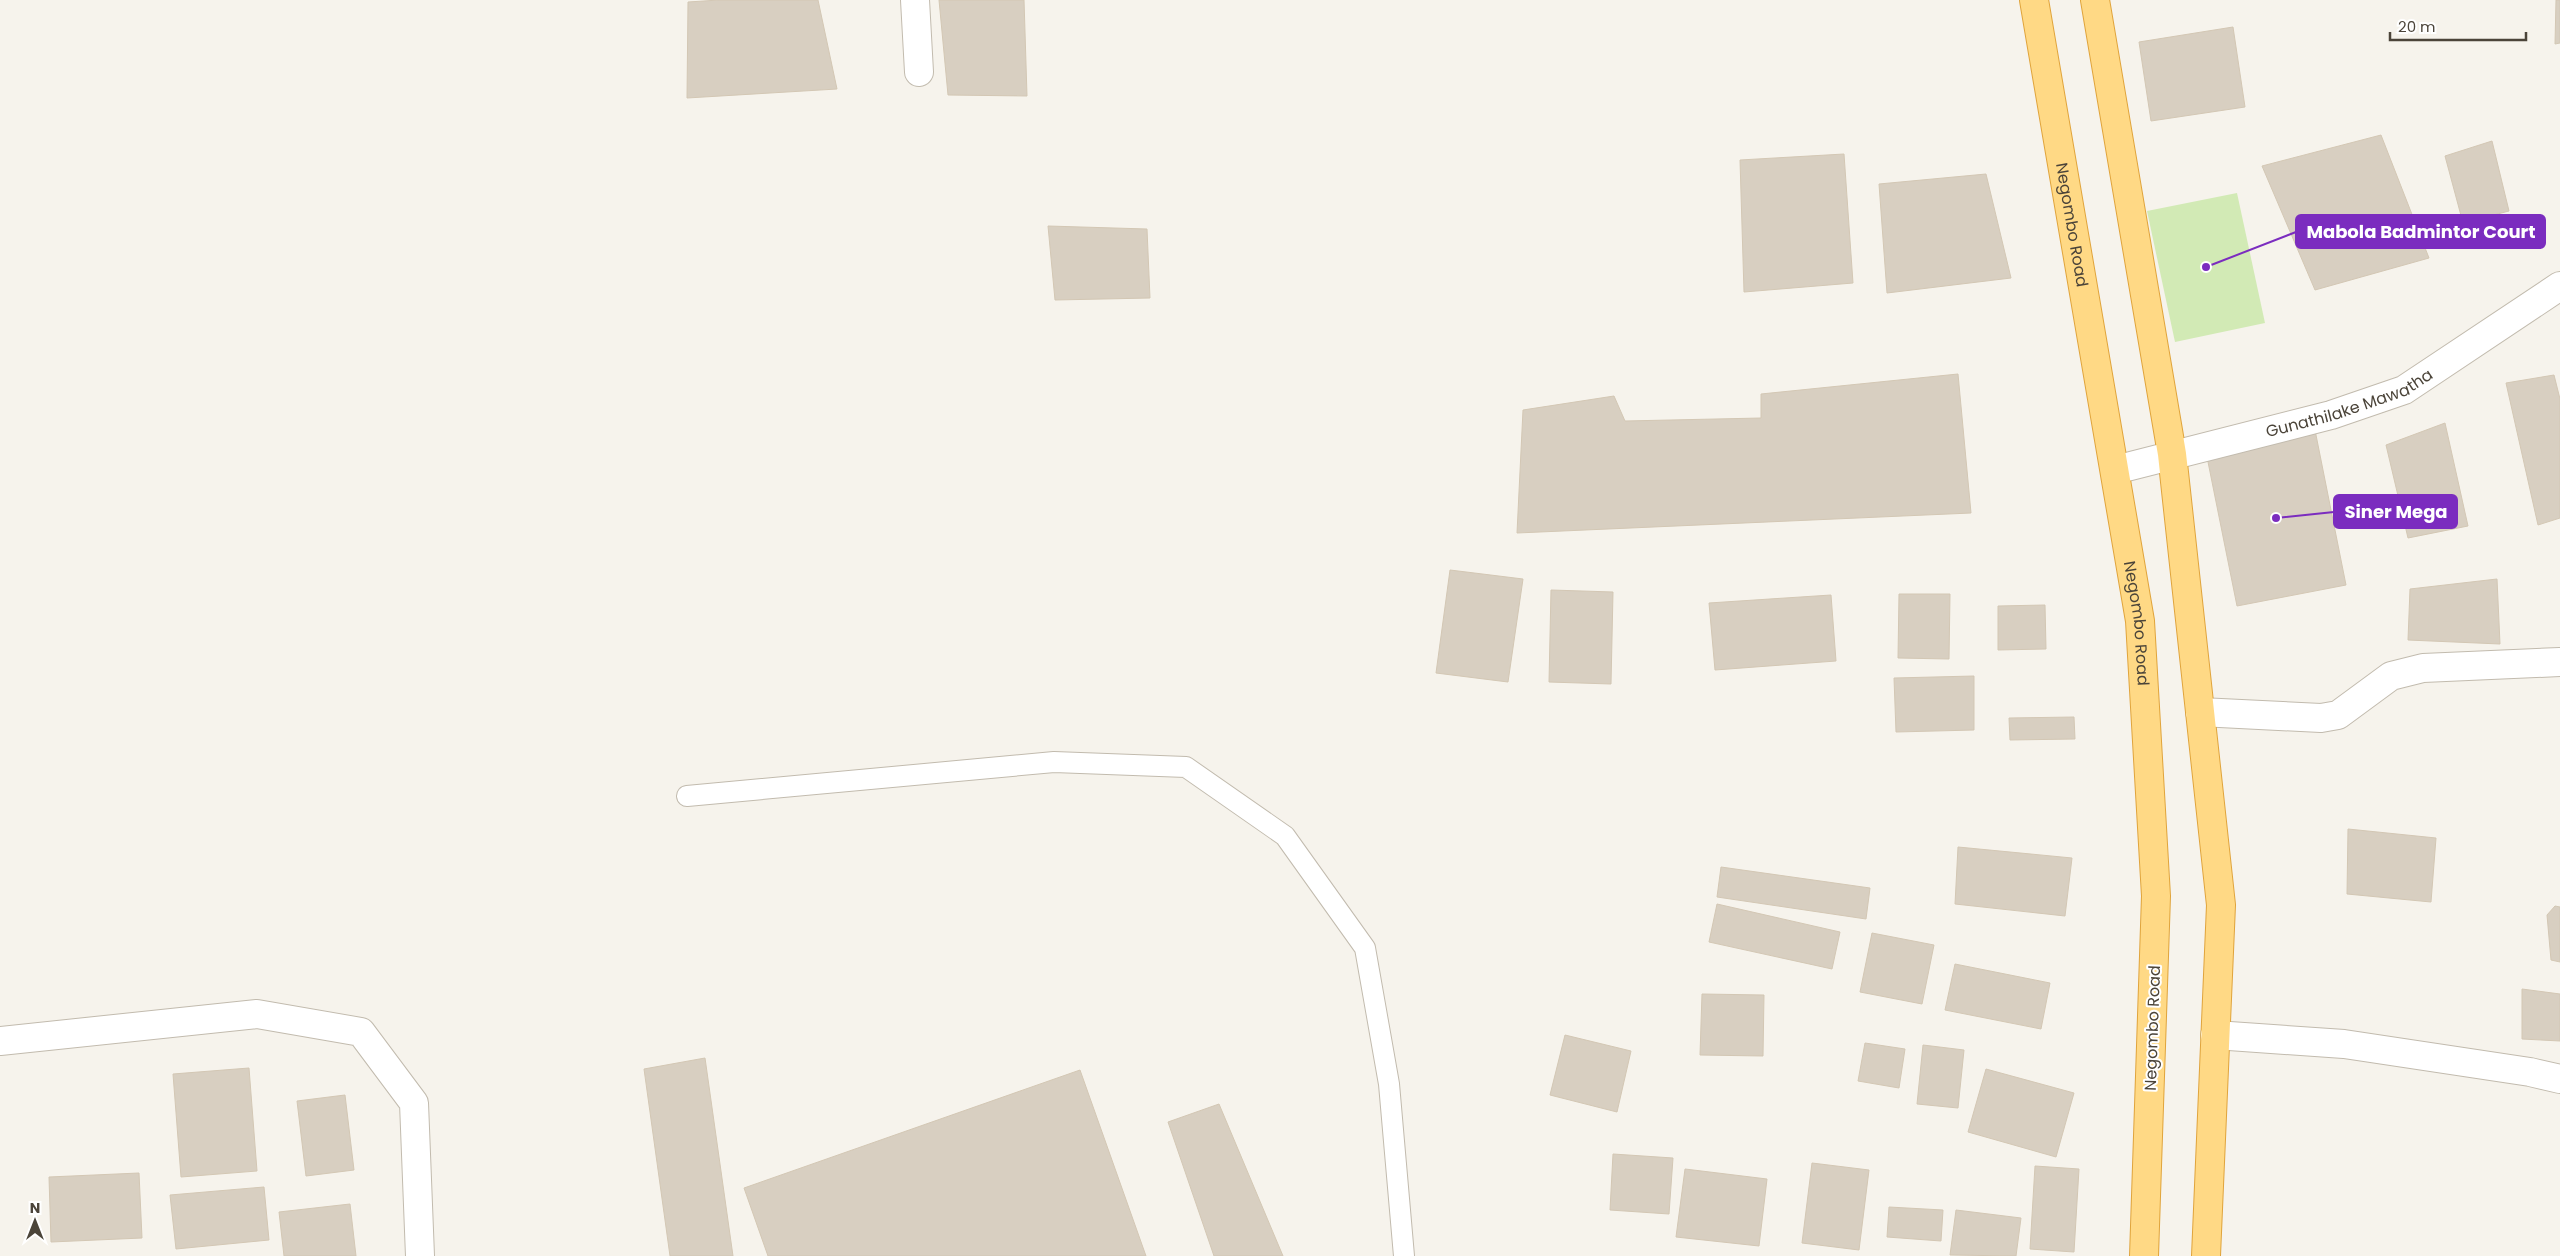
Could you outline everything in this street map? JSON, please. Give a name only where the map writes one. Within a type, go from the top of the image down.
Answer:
[{"type":"highway","name":"Negombo Road","points":[[2034,0],[2116,470],[2140,621],[2156,896],[2144,1256]]},
{"type":"highway","points":[[2095,0],[2172,454],[2220,905],[2206,1256]]},
{"type":"street","points":[[915,0],[918,72]]},
{"type":"street","name":"Gunathilake Mawatha","points":[[2116,470],[2172,454],[2331,415],[2404,390],[2560,286]]},
{"type":"street","points":[[2200,712],[2321,718],[2338,715],[2391,676],[2423,668],[2560,662]]},
{"type":"street","points":[[0,1041],[257,1014],[361,1032],[414,1103],[420,1256]]},
{"type":"street","points":[[2215,1034],[2344,1044],[2530,1072],[2560,1079]]},
{"type":"lane","points":[[687,796],[1054,762],[1186,767],[1286,836],[1365,948],[1389,1084],[1404,1256]]},
{"type":"green space","points":[[2237,193],[2265,323],[2175,342],[2147,211]]},
{"type":"building","points":[[719,0],[818,0],[837,89],[687,98],[688,2]]},
{"type":"building","points":[[939,0],[1024,0],[1027,96],[948,95]]},
{"type":"building","points":[[2556,0],[2560,0],[2560,43],[2555,44]]},
{"type":"building","points":[[2233,27],[2245,107],[2151,121],[2139,42]]},
{"type":"building","points":[[2381,135],[2429,258],[2315,290],[2262,166]]},
{"type":"building","points":[[2492,141],[2509,211],[2463,223],[2445,156]]},
{"type":"building","points":[[1844,154],[1853,283],[1744,292],[1740,160]]},
{"type":"building","points":[[1986,174],[2011,278],[1887,293],[1879,184]]},
{"type":"building","points":[[1048,226],[1147,229],[1150,298],[1055,300]]},
{"type":"building","points":[[1958,374],[1971,513],[1517,533],[1523,410],[1614,396],[1625,421],[1761,418],[1761,394]]},
{"type":"building","points":[[2554,375],[2560,399],[2560,518],[2538,525],[2506,383]]},
{"type":"building","points":[[2445,423],[2468,526],[2408,538],[2386,445]]},
{"type":"building","points":[[2315,430],[2346,585],[2237,606],[2206,452]]},
{"type":"building","points":[[1450,570],[1523,579],[1508,682],[1436,673]]},
{"type":"building","points":[[2497,579],[2500,644],[2408,640],[2410,589]]},
{"type":"building","points":[[1551,590],[1613,592],[1611,684],[1549,682]]},
{"type":"building","points":[[1899,594],[1950,594],[1949,659],[1898,658]]},
{"type":"building","points":[[1831,595],[1836,661],[1715,670],[1709,603]]},
{"type":"building","points":[[2045,605],[2046,649],[1998,650],[1998,606]]},
{"type":"building","points":[[1974,676],[1974,730],[1896,732],[1894,678]]},
{"type":"building","points":[[2074,717],[2075,739],[2010,740],[2009,718]]},
{"type":"building","points":[[2348,829],[2436,838],[2431,902],[2347,894]]},
{"type":"building","points":[[1958,847],[2072,858],[2065,916],[1955,904]]},
{"type":"building","points":[[1721,867],[1870,888],[1866,919],[1717,897]]},
{"type":"building","points":[[1717,904],[1840,932],[1832,969],[1709,942]]},
{"type":"building","points":[[2555,906],[2560,907],[2560,962],[2551,960],[2547,915]]},
{"type":"building","points":[[1872,933],[1934,945],[1922,1004],[1860,992]]},
{"type":"building","points":[[1955,964],[2050,983],[2041,1029],[1945,1010]]},
{"type":"building","points":[[2522,989],[2560,994],[2560,1041],[2522,1039]]},
{"type":"building","points":[[1702,994],[1764,995],[1763,1056],[1700,1055]]},
{"type":"building","points":[[1565,1035],[1631,1051],[1617,1112],[1550,1095]]},
{"type":"building","points":[[1865,1043],[1905,1049],[1899,1088],[1858,1081]]},
{"type":"building","points":[[1923,1045],[1964,1050],[1958,1108],[1917,1104]]},
{"type":"building","points":[[705,1058],[733,1256],[670,1256],[644,1069]]},
{"type":"building","points":[[249,1068],[257,1171],[181,1177],[173,1074]]},
{"type":"building","points":[[1986,1069],[2074,1093],[2056,1157],[1968,1132]]},
{"type":"building","points":[[1080,1070],[1146,1256],[768,1256],[744,1188]]},
{"type":"building","points":[[345,1095],[354,1170],[306,1176],[297,1101]]},
{"type":"building","points":[[1219,1104],[1283,1256],[1214,1256],[1168,1122]]},
{"type":"building","points":[[1613,1154],[1673,1158],[1669,1214],[1610,1210]]},
{"type":"building","points":[[1812,1163],[1869,1170],[1859,1250],[1802,1243]]},
{"type":"building","points":[[2035,1166],[2079,1169],[2074,1252],[2030,1249]]},
{"type":"building","points":[[1685,1169],[1767,1179],[1759,1246],[1676,1237]]},
{"type":"building","points":[[139,1173],[142,1238],[51,1242],[49,1177]]},
{"type":"building","points":[[264,1187],[269,1240],[176,1249],[170,1195]]},
{"type":"building","points":[[350,1204],[356,1256],[284,1256],[279,1212]]},
{"type":"building","points":[[1889,1207],[1943,1210],[1941,1241],[1887,1237]]},
{"type":"building","points":[[1956,1210],[2021,1218],[2016,1256],[1950,1255]]},
{"type":"place","name":"Mabola Badmintor Court","points":[[2206,267]]},
{"type":"place","name":"Siner Mega","points":[[2276,518]]}]
